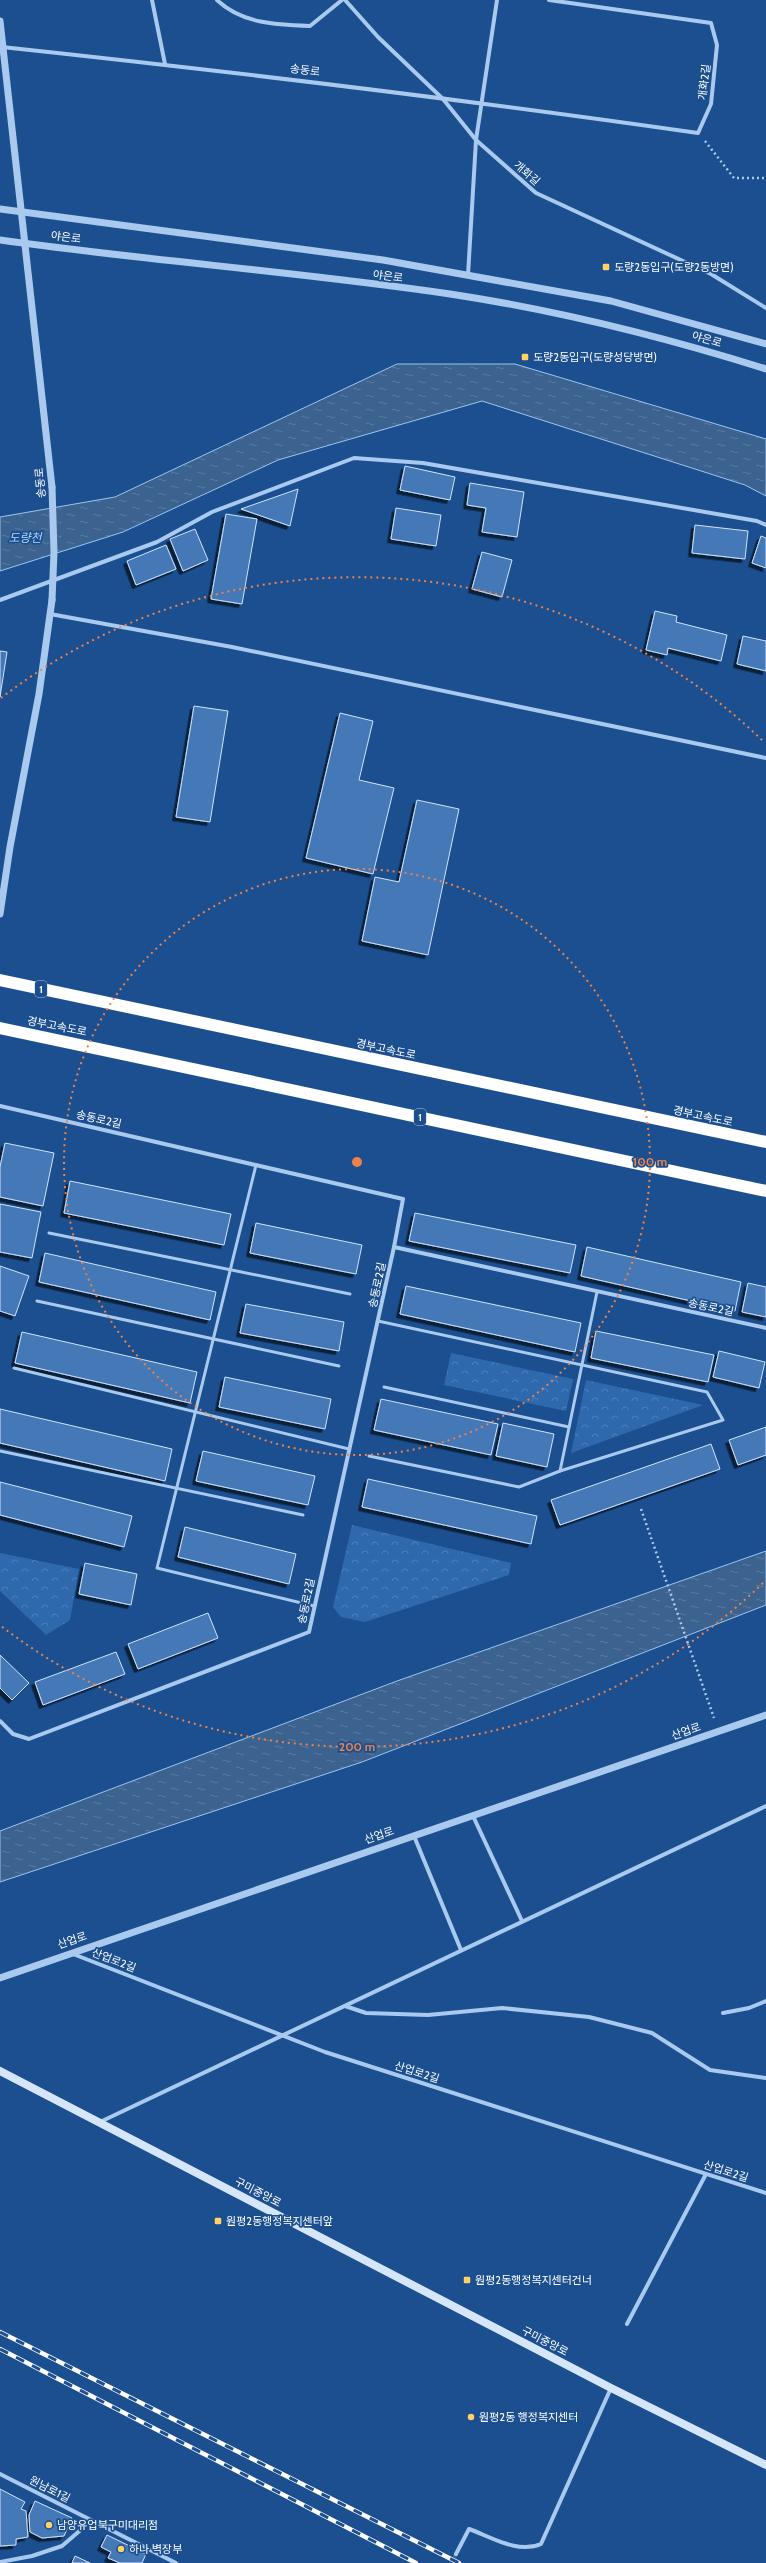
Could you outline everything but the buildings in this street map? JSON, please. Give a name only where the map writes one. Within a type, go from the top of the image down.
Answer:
[{"type":"highway","name":"경부고속도로","points":[[0,980],[766,1142]]},
{"type":"highway","name":"경부고속도로","points":[[0,1028],[766,1191]]},
{"type":"main road","name":"구미중앙로","points":[[0,2071],[612,2388],[766,2465]]},
{"type":"street","points":[[152,0],[165,64]]},
{"type":"street","points":[[217,0],[244,17],[277,25],[310,26],[342,0]]},
{"type":"street","name":"개화길","points":[[345,0],[378,36],[443,99],[476,140],[536,193],[711,274],[766,308]]},
{"type":"street","points":[[468,275],[476,140],[480,102],[497,0]]},
{"type":"street","name":"개화2길","points":[[549,0],[711,23],[717,45],[711,104],[698,133]]},
{"type":"street","name":"송동로","points":[[0,21],[52,487],[54,552],[52,600],[39,694],[0,914]]},
{"type":"street","name":"송동로","points":[[2,47],[165,64],[443,99]]},
{"type":"street","points":[[443,99],[480,102],[698,133]]},
{"type":"street","name":"야은로","points":[[0,209],[383,260],[611,300],[766,344]]},
{"type":"street","name":"야은로","points":[[0,240],[452,294],[604,324],[706,350],[766,369]]},
{"type":"street","points":[[0,600],[157,542],[212,512],[354,458],[423,463],[757,521],[766,524]]},
{"type":"street","points":[[50,614],[232,647],[766,758]]},
{"type":"street","name":"송동로2길","points":[[0,1106],[403,1199],[378,1321],[309,1632],[29,1739],[12,1734],[0,1721]]},
{"type":"street","name":"송동로2길","points":[[394,1247],[766,1328]]},
{"type":"street","name":"산업로","points":[[0,1978],[69,1952],[766,1715]]},
{"type":"street","points":[[99,2122],[766,1806]]},
{"type":"street","points":[[472,1815],[522,1921]]},
{"type":"street","points":[[413,1835],[461,1950]]},
{"type":"street","name":"산업로2길","points":[[69,1952],[325,2052],[766,2192]]},
{"type":"street","points":[[723,2013],[749,2008],[766,2001]]},
{"type":"street","points":[[346,2006],[366,2013],[428,2015],[502,2008],[589,2017],[652,2034],[710,2070],[766,2078]]},
{"type":"street","points":[[627,2324],[706,2174]]},
{"type":"street","points":[[456,2554],[469,2529],[518,2548],[531,2549],[541,2544],[612,2388]]},
{"type":"street","name":"원남로1길","points":[[0,2474],[176,2563]]},
{"type":"street","points":[[0,2562],[32,2556],[62,2546],[91,2520]]},
{"type":"street","points":[[162,2563],[165,2558]]},
{"type":"lane","points":[[256,1165],[157,1568],[314,1606]]},
{"type":"lane","points":[[49,1233],[350,1294]]},
{"type":"lane","points":[[560,1471],[597,1292]]},
{"type":"lane","points":[[37,1301],[339,1366]]},
{"type":"lane","points":[[369,1456],[518,1487],[560,1471],[723,1420],[707,1392],[378,1321]]},
{"type":"lane","points":[[14,1368],[349,1449]]},
{"type":"lane","points":[[384,1387],[569,1427]]},
{"type":"lane","points":[[0,1451],[303,1515]]},
{"type":"path","points":[[698,133],[734,178],[766,178]]},
{"type":"path","points":[[641,1509],[718,1732]]},
{"type":"green space","points":[[451,1353],[573,1379],[566,1411],[444,1385]]},
{"type":"green space","points":[[586,1380],[703,1405],[571,1453]]},
{"type":"green space","points":[[352,1525],[511,1563],[509,1575],[365,1622],[341,1617],[333,1607]]},
{"type":"green space","points":[[0,1553],[79,1569],[70,1620],[46,1635],[0,1591]]},
{"type":"water","name":"도량천","points":[[397,364],[515,364],[766,439],[766,496],[745,485],[482,401],[278,460],[123,532],[0,571],[0,517],[115,497]]},
{"type":"water","points":[[766,1551],[766,1605],[362,1762],[0,1882],[0,1831],[397,1681]]},
{"type":"tunnel","points":[[452,2563],[456,2554]]},
{"type":"railway","points":[[0,2332],[459,2563]]},
{"type":"railway","points":[[0,2349],[416,2563]]},
{"type":"place","name":"도량2동입구(도량2동방면)","points":[[606,267]]},
{"type":"place","name":"도량2동입구(도량성당방면)","points":[[525,357]]},
{"type":"place","name":"원평2동행정복지센터앞","points":[[218,2221]]},
{"type":"place","name":"원평2동행정복지센터건너","points":[[467,2280]]},
{"type":"place","name":"원평2동 행정복지센터","points":[[471,2417]]},
{"type":"place","name":"남양유업북구미대리점","points":[[49,2525]]},
{"type":"place","name":"하나 벽장부","points":[[121,2549]]}]
